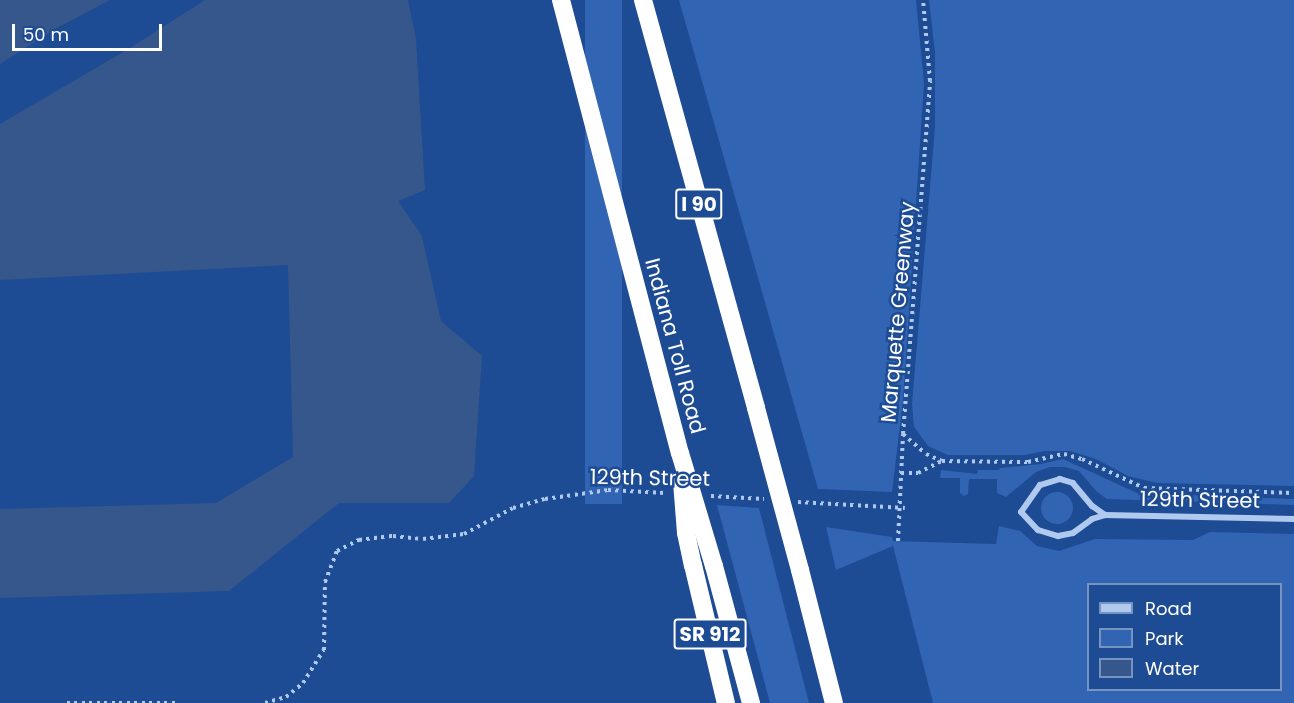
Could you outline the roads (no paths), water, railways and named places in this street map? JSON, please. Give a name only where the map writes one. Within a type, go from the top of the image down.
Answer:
[{"type":"highway","name":"Indiana Toll Road","points":[[561,0],[666,405],[714,566],[751,703]]},
{"type":"highway","name":"I 90","points":[[643,0],[756,408],[834,703]]},
{"type":"highway","name":"SR 912","points":[[680,453],[686,533],[726,703]]},
{"type":"street","name":"129th Street","points":[[1105,515],[1092,506],[1073,483],[1060,479],[1040,484],[1021,512],[1038,530],[1058,536],[1073,533],[1092,519],[1105,515],[1294,519]]},
{"type":"water","points":[[0,0],[110,0],[57,28],[0,64]]},
{"type":"water","points":[[205,0],[408,0],[416,39],[425,190],[398,201],[422,236],[441,321],[482,356],[474,476],[449,503],[339,503],[229,591],[0,598],[0,509],[216,503],[293,457],[288,265],[0,280],[0,124],[130,48]]}]
